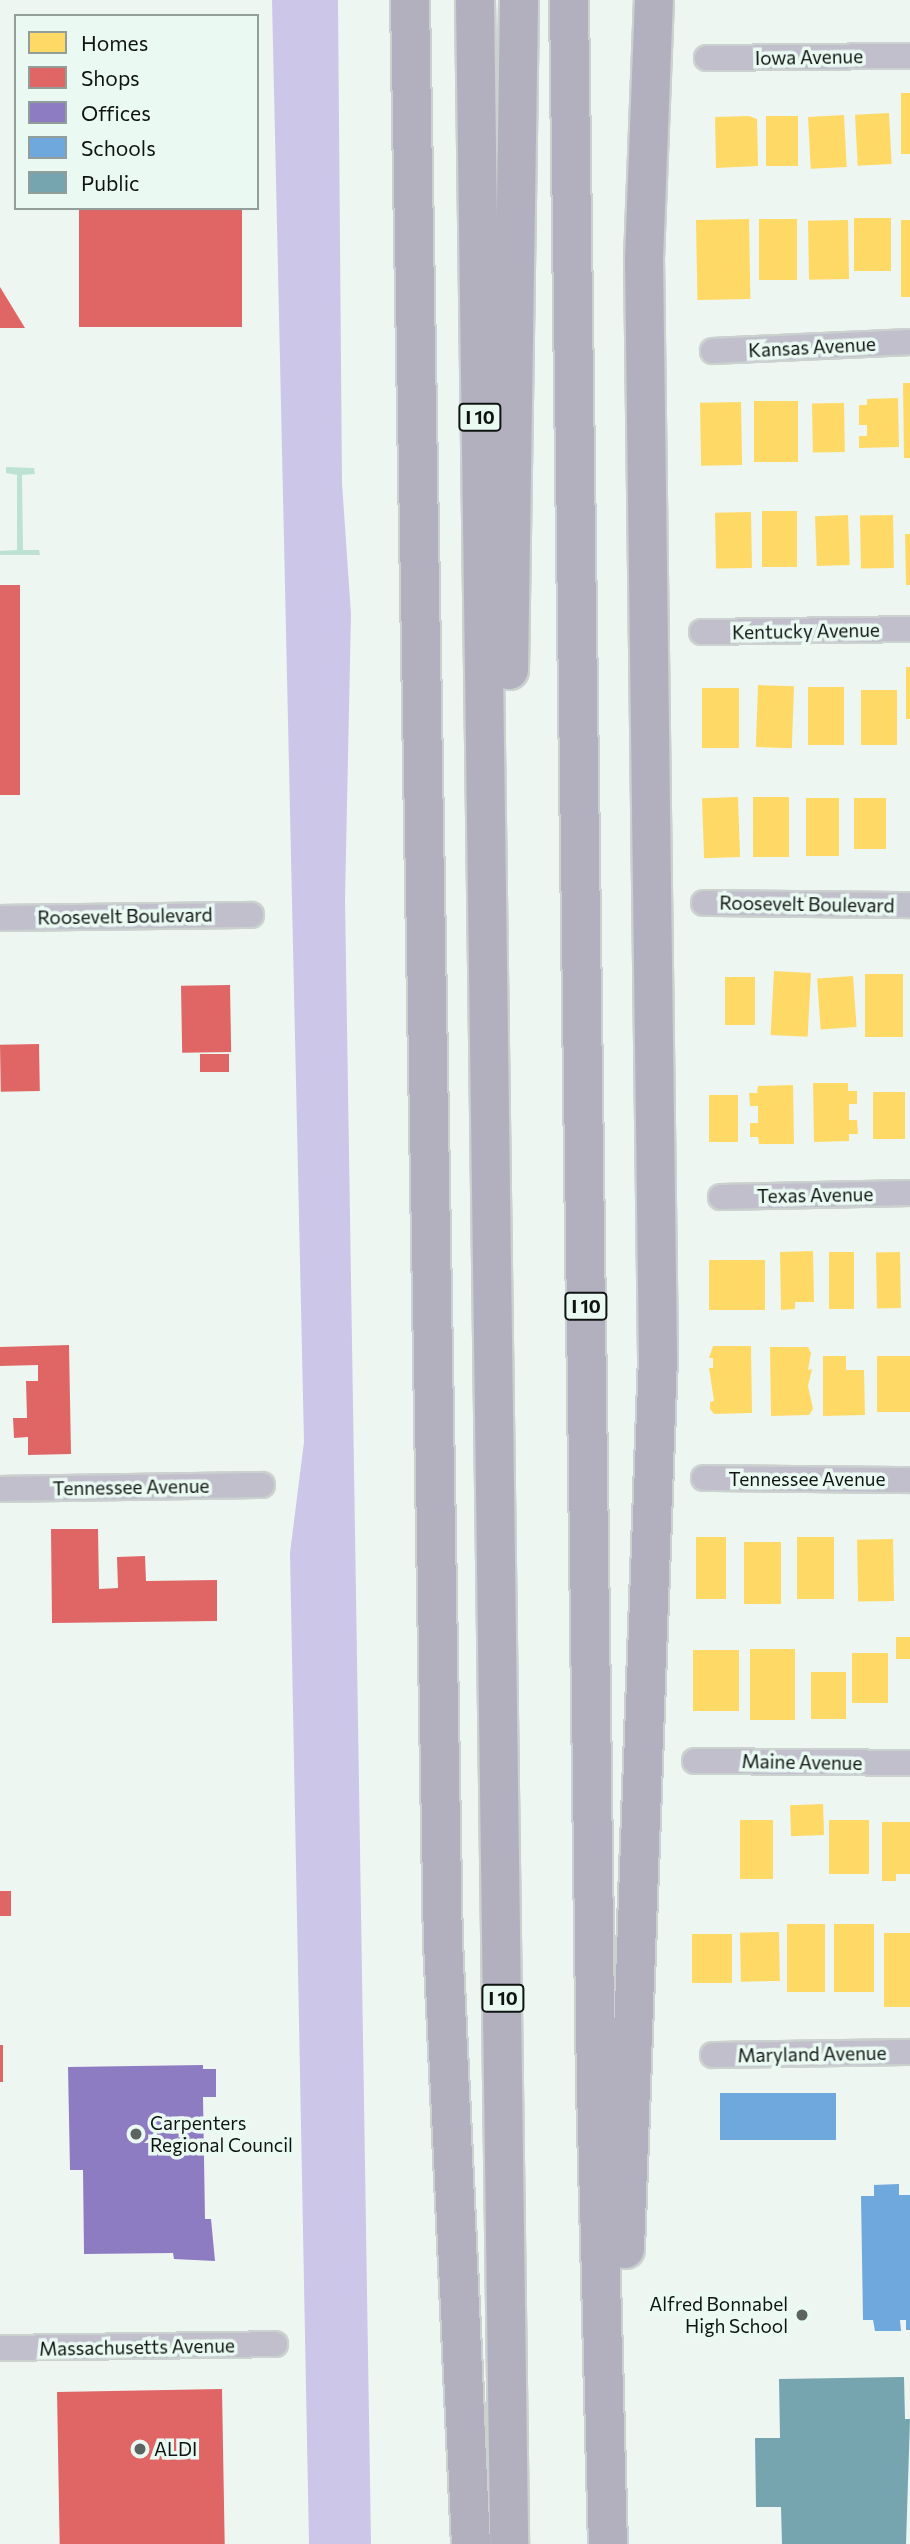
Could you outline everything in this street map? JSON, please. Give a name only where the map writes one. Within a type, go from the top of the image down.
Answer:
[{"type":"highway","points":[[410,0],[443,1942],[471,2544]]},
{"type":"highway","points":[[466,0],[476,95]]},
{"type":"highway","name":"I 10","points":[[475,0],[497,1452],[509,2544]]},
{"type":"highway","points":[[497,1452],[519,0]]},
{"type":"highway","name":"I 10","points":[[569,0],[596,2088],[608,2544]]},
{"type":"highway","points":[[572,191],[584,0]]},
{"type":"highway","points":[[606,2421],[623,2300],[658,1357],[644,259],[654,0]]},
{"type":"street","name":"Iowa Avenue","points":[[707,58],[910,56]]},
{"type":"street","name":"Kansas Avenue","points":[[713,351],[910,342]]},
{"type":"street","name":"Kentucky Avenue","points":[[702,632],[910,629]]},
{"type":"street","name":"Roosevelt Boulevard","points":[[704,903],[910,905]]},
{"type":"street","name":"Roosevelt Boulevard","points":[[0,918],[251,915]]},
{"type":"street","name":"Texas Avenue","points":[[721,1197],[910,1193]]},
{"type":"street","name":"Tennessee Avenue","points":[[705,1478],[910,1480]]},
{"type":"street","name":"Tennessee Avenue","points":[[0,1489],[262,1485]]},
{"type":"street","name":"Maine Avenue","points":[[695,1761],[910,1763]]},
{"type":"street","name":"Maryland Avenue","points":[[713,2055],[910,2052]]},
{"type":"street","name":"Massachusetts Avenue","points":[[0,2348],[275,2344]]},
{"type":"green space","points":[[6,467],[34,468],[35,474],[22,475],[23,550],[39,550],[40,555],[0,555],[0,551],[17,550],[17,475],[6,473]]},
{"type":"shaded area","points":[[272,0],[338,0],[342,483],[351,614],[345,900],[371,2544],[309,2544],[290,1553],[304,1442]]},
{"type":"building: Homes","points":[[901,93],[910,93],[910,154],[901,154]]},
{"type":"building: Homes","points":[[889,113],[892,164],[858,166],[855,115]]},
{"type":"building: Homes","points":[[844,115],[847,167],[811,169],[808,117]]},
{"type":"building: Homes","points":[[749,116],[757,119],[758,166],[716,168],[715,117]]},
{"type":"building: Homes","points":[[766,116],[798,116],[798,166],[766,166]]},
{"type":"building: Homes","points":[[854,218],[891,218],[891,271],[854,271]]},
{"type":"building: Homes","points":[[749,219],[750,299],[697,300],[696,220]]},
{"type":"building: Homes","points":[[759,219],[797,219],[797,280],[759,280]]},
{"type":"building: Homes","points":[[848,220],[849,279],[809,280],[808,221]]},
{"type":"building: Homes","points":[[901,220],[910,220],[910,297],[901,297]]},
{"type":"building: Homes","points":[[903,383],[910,383],[910,458],[904,458]]},
{"type":"building: Homes","points":[[898,398],[899,447],[859,448],[859,436],[867,436],[867,425],[859,425],[859,405],[867,405],[867,399]]},
{"type":"building: Homes","points":[[754,401],[798,401],[798,462],[754,462]]},
{"type":"building: Homes","points":[[741,402],[742,465],[701,466],[700,403]]},
{"type":"building: Homes","points":[[844,403],[845,452],[813,453],[812,404]]},
{"type":"building: Homes","points":[[762,511],[797,511],[797,567],[762,567]]},
{"type":"building: Homes","points":[[751,512],[752,568],[716,569],[715,513]]},
{"type":"building: Homes","points":[[848,515],[850,565],[817,566],[815,516]]},
{"type":"building: Homes","points":[[893,515],[894,568],[861,569],[860,516]]},
{"type":"building: Homes","points":[[905,534],[910,534],[910,585],[906,585]]},
{"type":"building: Homes","points":[[906,667],[910,667],[910,719],[906,719]]},
{"type":"building: Homes","points":[[758,685],[794,686],[792,748],[756,747]]},
{"type":"building: Homes","points":[[808,687],[844,687],[844,745],[808,745]]},
{"type":"building: Homes","points":[[702,688],[739,688],[739,748],[702,748]]},
{"type":"building: Homes","points":[[861,690],[897,690],[897,745],[861,745]]},
{"type":"building: Homes","points":[[738,797],[740,857],[704,858],[702,798]]},
{"type":"building: Homes","points":[[753,797],[789,797],[789,857],[753,857]]},
{"type":"building: Homes","points":[[806,798],[839,798],[839,856],[806,856]]},
{"type":"building: Homes","points":[[854,798],[886,798],[886,849],[854,849]]},
{"type":"building: Homes","points":[[774,971],[811,973],[808,1037],[771,1035]]},
{"type":"building: Homes","points":[[865,974],[903,974],[903,1037],[865,1037]]},
{"type":"building: Homes","points":[[853,976],[857,1027],[821,1029],[817,979]]},
{"type":"building: Homes","points":[[725,977],[755,977],[755,1025],[725,1025]]},
{"type":"building: Homes","points":[[813,1083],[848,1083],[848,1091],[857,1091],[857,1104],[849,1104],[849,1120],[857,1120],[858,1134],[849,1134],[849,1141],[814,1142]]},
{"type":"building: Homes","points":[[793,1085],[794,1144],[759,1144],[758,1137],[750,1137],[750,1123],[758,1123],[758,1106],[750,1106],[749,1093],[757,1093],[758,1086]]},
{"type":"building: Homes","points":[[873,1092],[905,1092],[905,1139],[873,1139]]},
{"type":"building: Homes","points":[[709,1095],[738,1095],[738,1142],[709,1142]]},
{"type":"building: Homes","points":[[813,1251],[814,1302],[795,1302],[795,1309],[781,1310],[780,1252]]},
{"type":"building: Homes","points":[[829,1252],[854,1252],[854,1309],[829,1309]]},
{"type":"building: Homes","points":[[876,1252],[900,1252],[901,1308],[877,1308]]},
{"type":"building: Homes","points":[[709,1260],[765,1260],[765,1310],[709,1310]]},
{"type":"building: Homes","points":[[713,1346],[751,1346],[752,1413],[714,1414],[710,1409],[710,1402],[714,1401],[709,1368],[713,1368],[713,1358],[709,1358]]},
{"type":"building: Homes","points":[[770,1347],[808,1347],[811,1353],[808,1370],[812,1369],[808,1386],[813,1409],[809,1415],[771,1416]]},
{"type":"building: Homes","points":[[823,1356],[846,1356],[846,1370],[864,1370],[865,1415],[823,1416]]},
{"type":"building: Homes","points":[[877,1356],[910,1356],[910,1412],[877,1412]]},
{"type":"building: Homes","points":[[696,1537],[726,1537],[726,1599],[696,1599]]},
{"type":"building: Homes","points":[[797,1537],[834,1537],[834,1599],[797,1599]]},
{"type":"building: Homes","points":[[893,1539],[894,1601],[858,1602],[857,1540]]},
{"type":"building: Homes","points":[[744,1542],[781,1542],[781,1604],[744,1604]]},
{"type":"building: Homes","points":[[896,1637],[910,1637],[910,1659],[896,1659]]},
{"type":"building: Homes","points":[[750,1649],[795,1649],[795,1720],[750,1720]]},
{"type":"building: Homes","points":[[693,1650],[739,1650],[739,1711],[693,1711]]},
{"type":"building: Homes","points":[[852,1653],[888,1653],[888,1703],[852,1703]]},
{"type":"building: Homes","points":[[811,1672],[846,1672],[846,1719],[811,1719]]},
{"type":"building: Homes","points":[[823,1804],[824,1835],[791,1836],[790,1805]]},
{"type":"building: Homes","points":[[740,1820],[773,1820],[773,1879],[740,1879]]},
{"type":"building: Homes","points":[[829,1820],[869,1820],[869,1874],[829,1874]]},
{"type":"building: Homes","points":[[882,1822],[910,1822],[910,1874],[896,1874],[896,1881],[882,1881]]},
{"type":"building: Homes","points":[[787,1924],[825,1924],[825,1992],[787,1992]]},
{"type":"building: Homes","points":[[834,1924],[874,1924],[874,1992],[834,1992]]},
{"type":"building: Homes","points":[[779,1932],[780,1981],[741,1982],[740,1933]]},
{"type":"building: Homes","points":[[884,1933],[910,1933],[910,2007],[884,2007]]},
{"type":"building: Homes","points":[[692,1934],[732,1934],[732,1983],[692,1983]]},
{"type":"building: Shops","points":[[79,210],[242,210],[242,327],[79,327]]},
{"type":"building: Shops","points":[[0,287],[25,328],[0,328]]},
{"type":"building: Shops","points":[[0,585],[20,585],[20,795],[0,795]]},
{"type":"building: Shops","points":[[230,985],[231,1052],[182,1053],[181,986]]},
{"type":"building: Shops","points":[[39,1044],[40,1091],[1,1092],[0,1045]]},
{"type":"building: Shops","points":[[200,1054],[229,1054],[229,1072],[200,1072]]},
{"type":"building: Shops","points":[[69,1345],[71,1454],[28,1455],[28,1437],[14,1438],[13,1418],[27,1418],[26,1381],[38,1381],[38,1365],[0,1366],[0,1347]]},
{"type":"building: Shops","points":[[51,1529],[98,1529],[99,1589],[118,1588],[117,1557],[145,1556],[146,1581],[217,1580],[217,1621],[52,1623]]},
{"type":"building: Shops","points":[[0,1891],[11,1891],[11,1916],[0,1916]]},
{"type":"building: Shops","points":[[0,2045],[3,2045],[3,2082],[0,2082]]},
{"type":"building: Shops","points":[[222,2389],[225,2544],[60,2544],[57,2392]]},
{"type":"building: Offices","name":"Carpenters Regional Council","points":[[203,2065],[203,2069],[216,2069],[216,2097],[203,2097],[205,2219],[211,2219],[215,2261],[174,2259],[173,2253],[84,2254],[83,2170],[70,2170],[68,2067]]},
{"type":"building: Schools","points":[[720,2093],[836,2093],[836,2140],[720,2140]]},
{"type":"building: Schools","points":[[899,2184],[899,2195],[910,2195],[910,2330],[906,2330],[906,2320],[900,2320],[901,2331],[875,2331],[873,2320],[863,2320],[861,2196],[874,2196],[874,2185]]},
{"type":"building: Public","points":[[904,2377],[905,2419],[910,2419],[906,2544],[782,2544],[781,2507],[756,2507],[755,2438],[780,2438],[779,2379]]},
{"type":"place","name":"Carpenters Regional Council","points":[[136,2134]]},
{"type":"place","name":"Alfred Bonnabel High School","points":[[802,2315]]},
{"type":"place","name":"ALDI","points":[[140,2449]]}]
